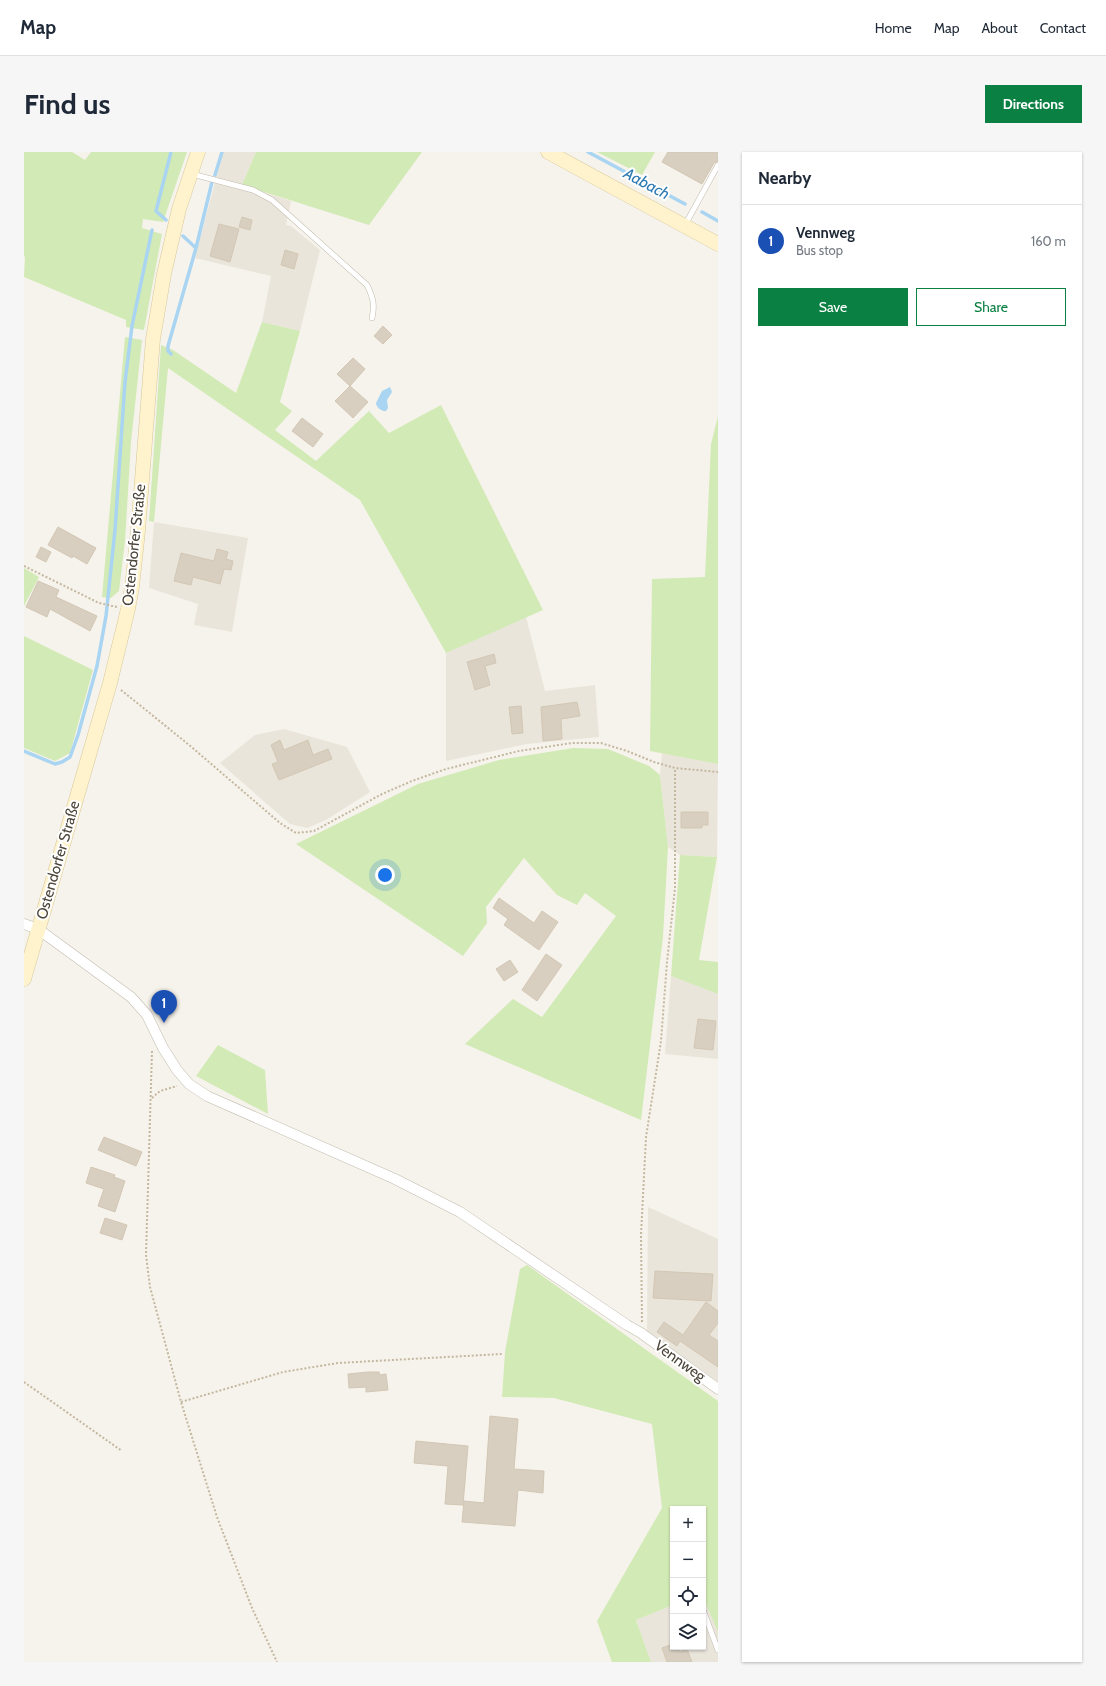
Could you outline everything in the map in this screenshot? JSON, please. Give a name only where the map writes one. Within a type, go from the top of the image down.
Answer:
[{"type":"main road","name":"Ostendorfer Straße","points":[[24,979],[110,683],[128,609],[132,587],[138,530],[152,339],[175,223],[198,152]]},
{"type":"main road","points":[[548,152],[718,244]]},
{"type":"street","name":"Vennweg","points":[[24,924],[38,929],[131,997],[147,1015],[153,1029],[177,1070],[189,1084],[207,1096],[395,1179],[460,1212],[641,1333],[718,1389]]},
{"type":"lane","points":[[684,225],[718,165]]},
{"type":"lane","points":[[191,173],[253,190],[272,200],[368,285],[374,307],[372,318]]},
{"type":"lane","points":[[704,1614],[718,1650]]},
{"type":"path","points":[[24,566],[99,603],[128,609]]},
{"type":"path","points":[[110,683],[142,706],[280,823],[296,833],[314,830],[382,794],[446,769],[519,751],[572,743],[601,743],[675,768],[718,772]]},
{"type":"path","points":[[641,1333],[641,1235],[646,1137],[661,1041],[667,962],[675,888],[675,768]]},
{"type":"path","points":[[153,1029],[146,1255],[150,1287],[181,1402],[217,1517],[252,1608],[277,1662]]},
{"type":"path","points":[[152,1098],[160,1091],[189,1084]]},
{"type":"path","points":[[181,1402],[283,1372],[338,1362],[502,1354]]},
{"type":"path","points":[[24,1382],[122,1451]]},
{"type":"shaded area","points":[[223,152],[256,152],[242,185],[291,201],[286,225],[291,226],[320,250],[300,331],[262,322],[271,276],[195,258]]},
{"type":"shaded area","points":[[154,522],[248,538],[232,632],[194,625],[198,604],[149,588]]},
{"type":"shaded area","points":[[526,617],[545,691],[595,685],[599,737],[527,744],[446,761],[446,653]]},
{"type":"shaded area","points":[[284,729],[347,747],[370,792],[326,820],[307,828],[290,824],[220,763],[255,735]]},
{"type":"shaded area","points":[[662,753],[718,764],[717,857],[680,855],[668,847],[660,775]]},
{"type":"shaded area","points":[[671,976],[718,994],[718,1059],[665,1054]]},
{"type":"shaded area","points":[[648,1207],[718,1239],[718,1382],[647,1331]]},
{"type":"shaded area","points":[[706,1604],[718,1632],[718,1662],[651,1662],[636,1620],[670,1606],[670,1650],[706,1650]]},
{"type":"green space","points":[[24,152],[72,152],[85,160],[91,152],[187,152],[163,222],[143,219],[142,228],[162,234],[144,330],[126,327],[126,320],[24,277]]},
{"type":"green space","points":[[256,152],[422,152],[369,225],[242,185]]},
{"type":"green space","points":[[597,152],[655,152],[642,175]]},
{"type":"green space","points":[[262,322],[300,331],[280,402],[292,411],[275,430],[316,461],[369,411],[389,433],[441,405],[543,610],[446,653],[360,500],[168,368],[154,522],[149,521],[161,345],[173,350],[236,393]]},
{"type":"green space","points":[[125,337],[142,340],[131,442],[125,541],[119,591],[111,598],[102,597]]},
{"type":"green space","points":[[718,416],[718,764],[650,751],[652,579],[705,577],[711,444]]},
{"type":"green space","points":[[24,568],[39,577],[24,606]]},
{"type":"green space","points":[[24,636],[93,670],[70,753],[55,761],[24,748]]},
{"type":"green space","points":[[573,748],[608,749],[649,766],[660,775],[668,847],[663,937],[641,1120],[465,1044],[513,999],[542,1017],[616,916],[585,893],[577,905],[557,895],[524,858],[486,907],[487,923],[463,956],[296,844],[418,784],[499,760]]},
{"type":"green space","points":[[680,855],[717,857],[699,960],[718,962],[718,994],[671,976]]},
{"type":"green space","points":[[218,1045],[265,1070],[268,1114],[196,1076]]},
{"type":"green space","points":[[527,1265],[718,1401],[718,1632],[706,1604],[706,1506],[670,1506],[670,1606],[636,1620],[651,1662],[612,1662],[597,1621],[662,1508],[652,1424],[554,1398],[502,1397],[505,1352],[520,1269]]},
{"type":"water","points":[[390,387],[392,392],[387,400],[388,408],[386,411],[383,411],[378,408],[376,403],[382,391]]},
{"type":"building","points":[[668,152],[718,152],[718,161],[714,163],[702,184],[662,162]]},
{"type":"building","points":[[242,217],[252,220],[250,230],[239,227]]},
{"type":"building","points":[[219,224],[239,229],[230,262],[210,256]]},
{"type":"building","points":[[285,250],[298,254],[294,269],[281,265]]},
{"type":"building","points":[[383,326],[392,335],[383,344],[374,336]]},
{"type":"building","points":[[353,358],[365,369],[350,386],[337,374]]},
{"type":"building","points":[[350,386],[368,402],[353,418],[335,401]]},
{"type":"building","points":[[302,418],[323,434],[313,447],[292,431]]},
{"type":"building","points":[[58,527],[96,548],[87,564],[48,545]]},
{"type":"building","points":[[41,547],[51,552],[46,562],[36,557]]},
{"type":"building","points":[[217,549],[228,552],[226,559],[233,561],[231,570],[224,569],[220,584],[193,577],[191,585],[174,581],[181,553],[214,561]]},
{"type":"building","points":[[38,581],[59,590],[56,597],[97,616],[90,631],[50,609],[47,617],[26,607]]},
{"type":"building","points":[[494,654],[496,663],[485,666],[490,685],[475,690],[467,662]]},
{"type":"building","points":[[577,702],[580,716],[561,719],[562,739],[543,741],[541,707]]},
{"type":"building","points":[[521,706],[523,733],[512,734],[509,707]]},
{"type":"building","points":[[280,740],[284,750],[308,740],[313,755],[328,749],[332,759],[279,780],[272,764],[278,762],[271,745]]},
{"type":"building","points":[[681,812],[708,812],[708,825],[702,825],[702,828],[681,828]]},
{"type":"building","points":[[499,898],[534,923],[542,911],[558,922],[539,950],[504,925],[508,919],[493,908]]},
{"type":"building","points":[[546,954],[562,965],[537,1001],[522,990]]},
{"type":"building","points":[[510,960],[518,972],[504,981],[496,969]]},
{"type":"building","points":[[698,1019],[716,1021],[713,1050],[694,1048]]},
{"type":"building","points":[[104,1137],[142,1152],[136,1166],[98,1150]]},
{"type":"building","points":[[91,1167],[115,1175],[114,1177],[125,1181],[115,1212],[98,1206],[104,1189],[86,1183]]},
{"type":"building","points":[[105,1218],[127,1225],[122,1240],[100,1233]]},
{"type":"building","points":[[655,1271],[713,1274],[711,1301],[653,1298]]},
{"type":"building","points":[[706,1302],[718,1311],[718,1323],[709,1335],[718,1341],[718,1367],[680,1341],[677,1346],[657,1332],[664,1322],[683,1335]]},
{"type":"building","points":[[379,1372],[380,1375],[386,1374],[388,1390],[366,1392],[366,1387],[349,1388],[348,1374]]},
{"type":"building","points":[[490,1416],[518,1419],[514,1469],[544,1471],[543,1493],[518,1490],[515,1526],[462,1522],[464,1501],[484,1503]]},
{"type":"building","points":[[416,1441],[468,1446],[463,1505],[445,1504],[448,1466],[414,1463]]},
{"type":"building","points":[[670,1645],[670,1650],[679,1650],[680,1652],[687,1650],[692,1662],[667,1662],[662,1648]]},
{"type":"waterway","points":[[166,220],[156,211],[171,152]]},
{"type":"waterway","points":[[215,175],[222,152]]},
{"type":"waterway","name":"Aabach","points":[[588,152],[685,204]]},
{"type":"waterway","points":[[196,248],[212,182]]},
{"type":"waterway","name":"Aabach","points":[[702,212],[718,221]]},
{"type":"waterway","points":[[24,751],[55,764],[70,757],[78,735],[97,666],[106,616],[115,530],[125,382],[132,326],[152,230]]},
{"type":"waterway","points":[[171,354],[168,351],[168,346],[196,248],[183,236]]},
{"type":"place","name":"Vennweg","points":[[164,1023]]}]
